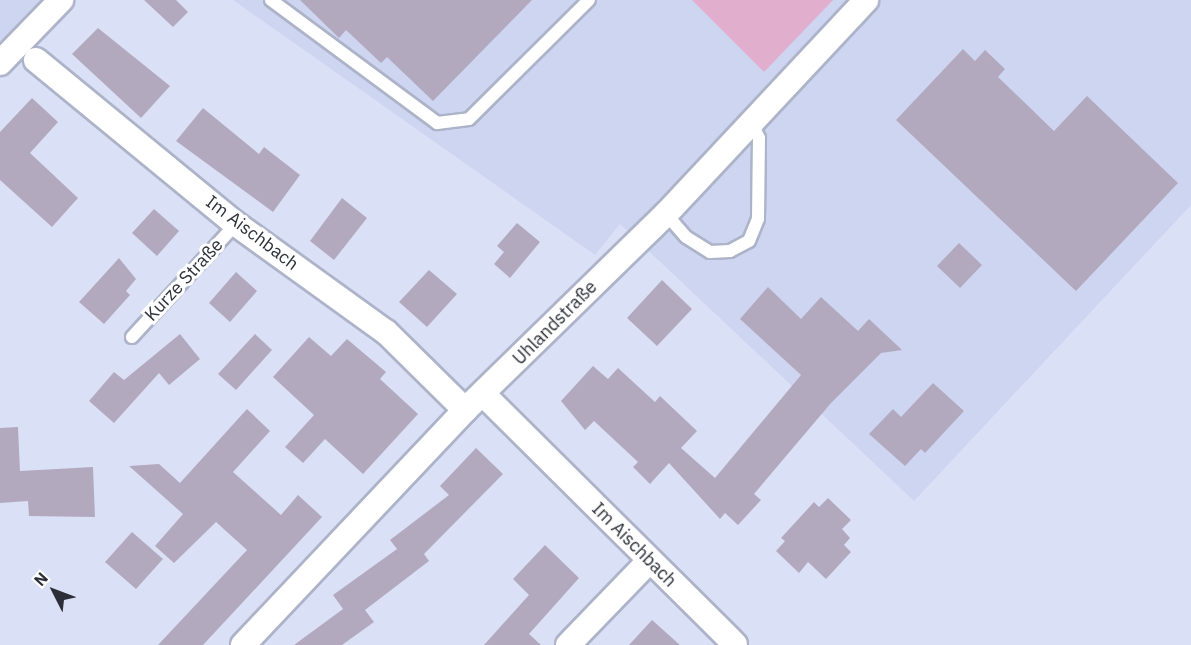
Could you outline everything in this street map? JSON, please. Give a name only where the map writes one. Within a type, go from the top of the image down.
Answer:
[{"type":"street","points":[[0,63],[61,0]]},
{"type":"street","name":"Uhlandstraße","points":[[243,645],[465,410],[666,214],[866,0]]},
{"type":"street","name":"Im Aischbach","points":[[36,60],[236,224],[386,332],[465,410]]},
{"type":"street","name":"Im Aischbach","points":[[483,394],[735,644]]},
{"type":"street","points":[[568,645],[649,561]]},
{"type":"lane","points":[[271,0],[437,123],[469,119],[589,0]]},
{"type":"lane","points":[[666,214],[686,237],[710,252],[730,251],[749,241],[758,219],[759,138],[752,124]]},
{"type":"lane","name":"Kurze Straße","points":[[132,337],[236,224]]},
{"type":"shaded area","points":[[0,0],[45,0],[0,46]]},
{"type":"shaded area","points":[[233,0],[1191,0],[1191,205],[914,501],[620,224],[595,255]]},
{"type":"shaded area","points":[[692,0],[833,0],[764,72]]},
{"type":"building","points":[[144,0],[176,0],[188,12],[173,27]]},
{"type":"building","points":[[300,0],[532,0],[433,101],[387,57],[381,63],[346,30],[339,38]]},
{"type":"building","points":[[98,28],[170,86],[141,118],[72,54]]},
{"type":"building","points":[[963,49],[975,61],[985,50],[1005,69],[998,77],[1054,131],[1087,96],[1178,183],[1076,291],[896,120]]},
{"type":"building","points":[[32,98],[58,122],[30,153],[78,198],[52,227],[0,180],[0,132]]},
{"type":"building","points":[[203,108],[259,154],[264,147],[300,175],[273,212],[176,141]]},
{"type":"building","points":[[342,198],[367,218],[334,260],[310,241]]},
{"type":"building","points":[[154,209],[179,231],[157,256],[132,233]]},
{"type":"building","points":[[517,223],[540,242],[510,278],[494,264],[504,252],[497,246]]},
{"type":"building","points":[[959,243],[982,265],[960,288],[937,266]]},
{"type":"building","points":[[119,258],[136,279],[126,291],[130,295],[104,324],[79,302]]},
{"type":"building","points":[[429,270],[457,294],[427,327],[399,302]]},
{"type":"building","points":[[236,272],[257,291],[230,322],[209,303]]},
{"type":"building","points":[[662,280],[692,309],[657,346],[627,318]]},
{"type":"building","points":[[768,287],[801,319],[821,297],[858,331],[869,319],[902,350],[881,353],[831,403],[754,494],[761,500],[738,525],[725,513],[720,519],[669,463],[650,484],[633,467],[638,462],[594,421],[585,430],[561,401],[593,366],[608,379],[618,368],[655,402],[660,396],[697,431],[681,448],[715,478],[801,375],[740,319]]},
{"type":"building","points":[[180,334],[200,359],[169,385],[159,373],[114,423],[89,401],[114,372],[124,380]]},
{"type":"building","points":[[255,334],[272,350],[236,390],[218,374]]},
{"type":"building","points":[[309,337],[331,356],[347,339],[386,372],[380,379],[418,414],[363,474],[325,439],[303,463],[285,447],[314,415],[273,377]]},
{"type":"building","points":[[933,383],[964,411],[925,453],[921,449],[905,466],[869,434],[893,409],[901,417]]},
{"type":"building","points":[[247,409],[270,431],[233,472],[281,515],[298,495],[322,517],[203,645],[158,645],[247,550],[216,522],[174,563],[155,546],[183,514],[129,466],[159,464],[180,483]]},
{"type":"building","points":[[18,427],[20,471],[93,467],[95,517],[29,516],[28,501],[0,503],[0,428]]},
{"type":"building","points":[[476,448],[503,474],[424,554],[429,561],[365,610],[374,622],[342,645],[294,645],[343,609],[333,595],[397,549],[390,540],[449,495],[440,486]]},
{"type":"building","points":[[828,498],[851,520],[842,529],[850,538],[844,545],[851,552],[826,579],[808,562],[799,573],[776,551],[785,541],[781,538],[814,502],[819,507]]},
{"type":"building","points":[[132,532],[163,559],[136,589],[105,562]]},
{"type":"building","points":[[545,545],[579,578],[529,634],[541,645],[484,645],[529,595],[513,579]]},
{"type":"building","points":[[652,620],[680,645],[629,645]]}]
